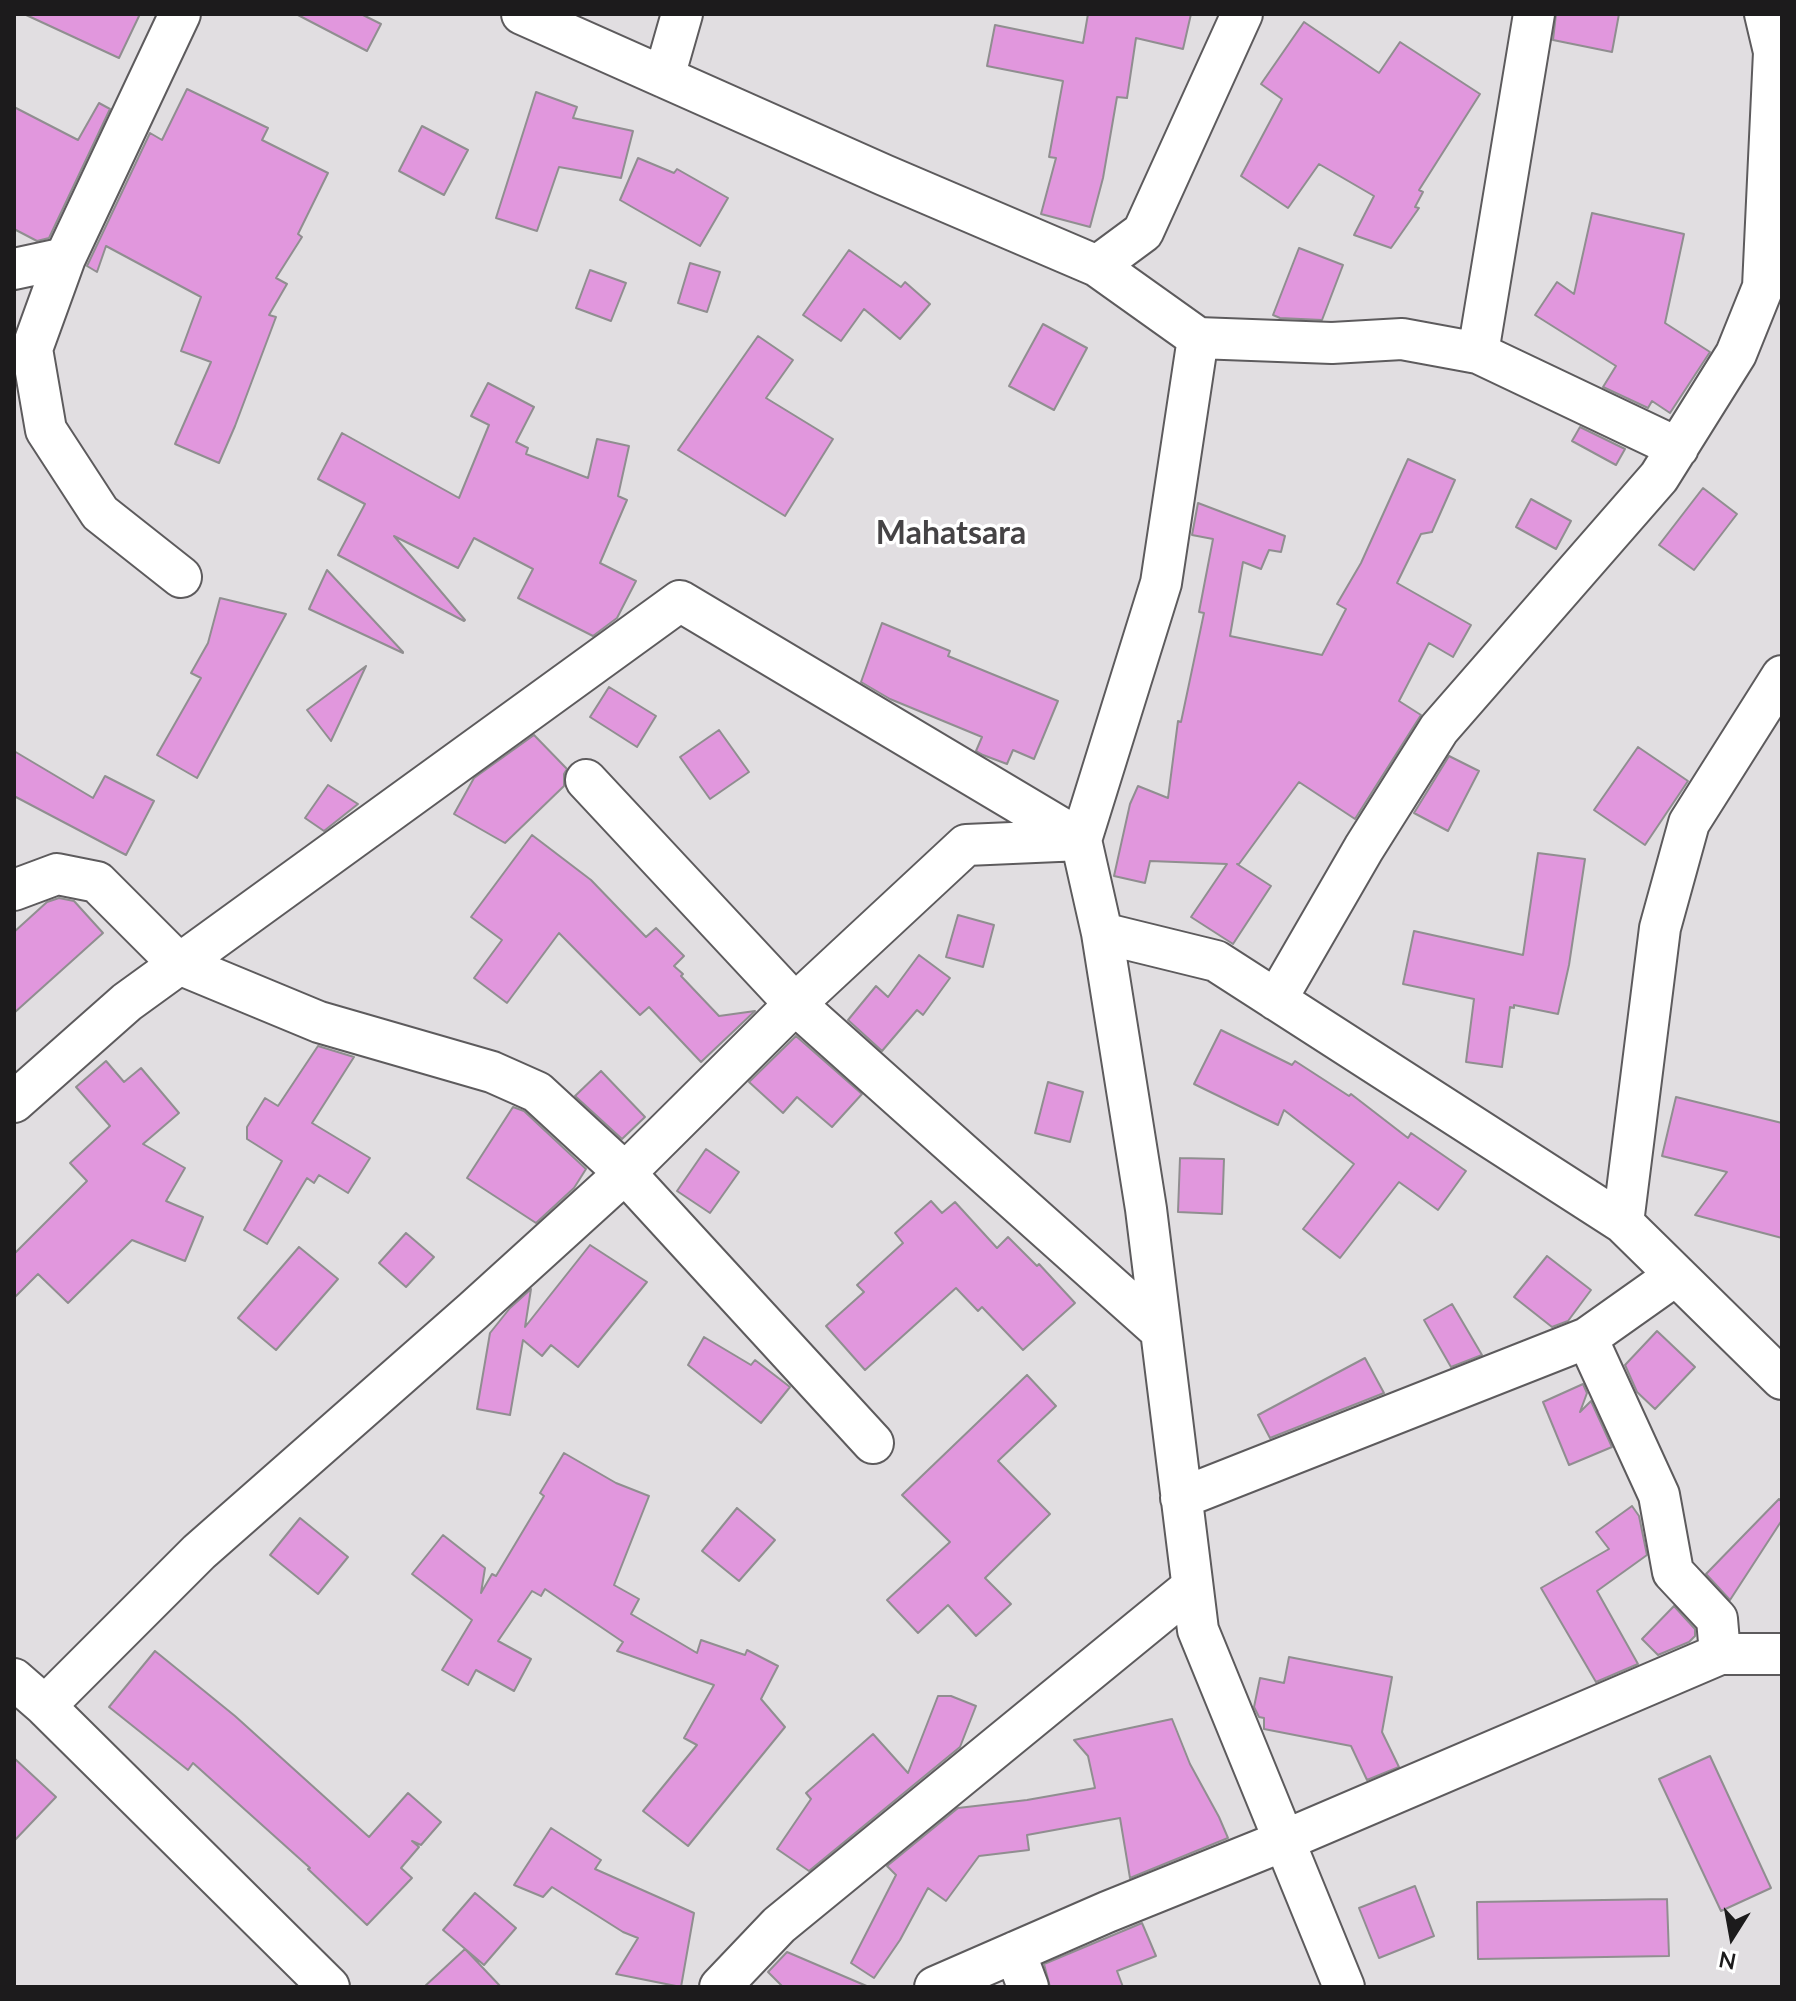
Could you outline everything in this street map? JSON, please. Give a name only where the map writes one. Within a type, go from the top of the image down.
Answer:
[{"type":"street","points":[[180,14],[65,258],[32,349],[46,430],[100,513],[181,577]]},
{"type":"street","points":[[522,14],[1097,266],[1198,338],[1332,343],[1402,339],[1478,353],[1678,448]]},
{"type":"street","points":[[664,77],[682,14]]},
{"type":"street","points":[[1097,266],[1143,232],[1242,14]]},
{"type":"street","points":[[1478,353],[1534,14]]},
{"type":"street","points":[[1276,1000],[1364,848],[1439,729],[1659,477],[1736,354],[1763,287],[1774,31]]},
{"type":"street","points":[[14,269],[65,258]]},
{"type":"street","points":[[1198,338],[1161,583],[1081,840],[1102,933],[1146,1209],[1198,1630],[1344,1987]]},
{"type":"street","points":[[14,1102],[127,1002],[680,601],[1081,840]]},
{"type":"street","points":[[1623,1223],[1660,928],[1689,823],[1782,676]]},
{"type":"street","points":[[586,780],[795,1004],[1161,1331]]},
{"type":"street","points":[[45,1706],[199,1552],[625,1173],[795,1004],[966,845],[1081,840]]},
{"type":"street","points":[[14,890],[57,874],[97,882],[179,964],[319,1022],[492,1072],[537,1092],[625,1173],[873,1443]]},
{"type":"street","points":[[1102,933],[1216,961],[1623,1223],[1782,1379]]},
{"type":"street","points":[[1181,1498],[1587,1338],[1676,1275]]},
{"type":"street","points":[[1587,1338],[1659,1495],[1673,1572],[1717,1619],[1720,1654]]},
{"type":"street","points":[[720,1987],[779,1925],[1192,1587]]},
{"type":"street","points":[[935,1987],[1022,1970],[1107,1912],[1283,1841],[1720,1654],[1782,1654]]},
{"type":"street","points":[[14,1679],[329,1987]]},
{"type":"building","points":[[24,14],[140,14],[119,58]]},
{"type":"building","points":[[296,14],[361,14],[381,24],[367,51]]},
{"type":"building","points":[[1088,14],[1191,14],[1183,49],[1136,38],[1127,98],[1117,97],[1103,178],[1090,227],[1041,214],[1056,158],[1049,157],[1063,81],[987,66],[995,25],[1083,43]]},
{"type":"building","points":[[1556,14],[1619,14],[1612,52],[1553,40]]},
{"type":"building","points":[[1304,22],[1379,73],[1400,42],[1480,94],[1419,190],[1423,192],[1415,207],[1419,208],[1391,248],[1354,235],[1374,196],[1319,164],[1288,208],[1241,176],[1282,99],[1261,84]]},
{"type":"building","points":[[187,89],[268,128],[262,140],[328,173],[298,234],[302,237],[276,278],[287,284],[269,315],[276,317],[219,463],[175,444],[211,362],[181,351],[201,297],[106,246],[97,272],[87,266],[150,133],[162,140]]},
{"type":"building","points":[[536,92],[577,107],[573,118],[633,131],[621,178],[559,167],[537,231],[496,218]]},
{"type":"building","points":[[99,103],[110,109],[49,238],[37,241],[14,229],[14,107],[78,140]]},
{"type":"building","points":[[422,126],[468,150],[444,195],[399,171]]},
{"type":"building","points":[[638,158],[674,173],[677,169],[728,198],[700,246],[620,200]]},
{"type":"building","points":[[1592,213],[1684,234],[1665,323],[1710,352],[1670,413],[1652,401],[1648,408],[1603,387],[1616,366],[1535,315],[1557,282],[1574,294]]},
{"type":"building","points":[[1299,248],[1343,265],[1322,320],[1273,315]]},
{"type":"building","points":[[849,250],[901,287],[905,282],[930,304],[900,339],[864,309],[841,341],[803,315]]},
{"type":"building","points":[[690,263],[720,272],[707,312],[678,303]]},
{"type":"building","points":[[590,270],[626,283],[611,321],[576,308]]},
{"type":"building","points":[[1043,324],[1087,348],[1054,410],[1009,386]]},
{"type":"building","points":[[758,336],[793,360],[766,398],[833,439],[785,516],[678,450]]},
{"type":"building","points":[[488,383],[534,407],[516,442],[528,448],[526,454],[588,478],[597,439],[629,446],[618,496],[627,500],[600,563],[636,581],[617,618],[593,636],[518,598],[533,569],[474,538],[458,568],[394,536],[464,621],[338,555],[365,504],[318,479],[342,433],[459,498],[489,425],[471,416]]},
{"type":"building","points":[[1580,427],[1625,449],[1616,465],[1572,441]]},
{"type":"building","points":[[1408,459],[1455,480],[1432,532],[1421,534],[1397,583],[1471,625],[1453,657],[1429,643],[1399,701],[1421,715],[1355,819],[1299,782],[1237,864],[1271,886],[1233,944],[1191,917],[1227,864],[1150,861],[1145,883],[1114,876],[1130,804],[1138,786],[1168,798],[1178,721],[1181,722],[1204,613],[1199,612],[1213,539],[1192,535],[1198,503],[1285,536],[1281,552],[1269,550],[1261,569],[1243,562],[1230,636],[1322,655],[1346,609],[1337,604],[1361,563]]},
{"type":"building","points":[[1703,488],[1737,514],[1694,570],[1659,545]]},
{"type":"building","points":[[1531,499],[1571,521],[1556,549],[1516,527]]},
{"type":"building","points":[[327,570],[403,652],[403,653],[309,609]]},
{"type":"building","points":[[220,598],[286,614],[197,778],[157,755],[201,678],[191,673],[208,643]]},
{"type":"building","points":[[882,623],[950,651],[948,656],[1058,701],[1034,759],[1013,750],[1007,764],[983,755],[976,751],[982,737],[890,699],[861,682]]},
{"type":"building","points":[[366,666],[331,741],[307,710]]},
{"type":"building","points":[[609,687],[656,716],[637,747],[590,717]]},
{"type":"building","points":[[719,730],[749,772],[710,799],[680,757]]},
{"type":"building","points":[[534,735],[567,769],[564,786],[505,843],[454,814],[474,778]]},
{"type":"building","points":[[1638,747],[1688,781],[1645,845],[1594,810]]},
{"type":"building","points":[[14,751],[93,798],[105,776],[154,801],[126,855],[14,796]]},
{"type":"building","points":[[1449,756],[1479,771],[1448,831],[1414,813]]},
{"type":"building","points":[[328,785],[358,804],[324,831],[305,818]]},
{"type":"building","points":[[532,835],[591,880],[646,937],[656,928],[684,956],[674,966],[683,974],[681,976],[719,1016],[755,1011],[701,1062],[649,1007],[640,1015],[559,933],[507,1003],[474,978],[502,940],[471,917]]},
{"type":"building","points":[[1538,853],[1585,859],[1569,965],[1558,1014],[1514,1005],[1514,1008],[1510,1007],[1502,1067],[1466,1062],[1474,999],[1403,984],[1414,931],[1523,955]]},
{"type":"building","points":[[59,898],[74,901],[103,933],[14,1013],[14,932],[47,902]]},
{"type":"building","points":[[958,915],[994,925],[983,967],[946,957]]},
{"type":"building","points":[[919,955],[950,978],[923,1015],[917,1010],[882,1051],[848,1020],[876,986],[888,997]]},
{"type":"building","points":[[1221,1030],[1292,1065],[1295,1061],[1349,1096],[1351,1094],[1408,1138],[1411,1133],[1466,1171],[1438,1210],[1399,1182],[1340,1258],[1303,1229],[1354,1164],[1284,1110],[1278,1125],[1194,1084]]},
{"type":"building","points":[[796,1036],[862,1094],[832,1127],[797,1097],[783,1113],[749,1082]]},
{"type":"building","points":[[318,1046],[354,1057],[312,1123],[370,1158],[348,1193],[319,1175],[314,1183],[307,1178],[267,1244],[244,1230],[282,1161],[247,1139],[247,1127],[265,1098],[278,1106]]},
{"type":"building","points":[[106,1061],[124,1082],[141,1068],[179,1113],[143,1144],[185,1168],[166,1201],[203,1217],[185,1261],[132,1240],[68,1303],[38,1274],[14,1298],[14,1254],[87,1181],[70,1163],[110,1126],[76,1087]]},
{"type":"building","points":[[601,1071],[645,1117],[622,1139],[575,1096]]},
{"type":"building","points":[[1048,1082],[1083,1092],[1070,1142],[1035,1133]]},
{"type":"building","points":[[1676,1097],[1782,1123],[1782,1238],[1695,1215],[1727,1172],[1662,1156]]},
{"type":"building","points":[[513,1107],[524,1111],[586,1169],[574,1188],[536,1223],[467,1178]]},
{"type":"building","points":[[706,1149],[739,1172],[710,1213],[677,1191]]},
{"type":"building","points":[[1180,1158],[1224,1159],[1222,1214],[1178,1212]]},
{"type":"building","points":[[931,1201],[942,1213],[955,1202],[997,1248],[1008,1237],[1037,1266],[1039,1264],[1075,1303],[1023,1350],[982,1307],[978,1311],[956,1288],[865,1370],[826,1326],[864,1292],[857,1285],[903,1243],[895,1233]]},
{"type":"building","points":[[406,1233],[434,1257],[406,1287],[379,1263]]},
{"type":"building","points":[[590,1245],[647,1282],[578,1367],[551,1345],[542,1356],[523,1340],[510,1415],[477,1409],[490,1333],[510,1308],[531,1289],[525,1327]]},
{"type":"building","points":[[299,1247],[338,1279],[276,1350],[238,1318]]},
{"type":"building","points":[[1547,1256],[1591,1290],[1568,1321],[1552,1327],[1514,1297]]},
{"type":"building","points":[[1452,1304],[1482,1355],[1451,1367],[1424,1320]]},
{"type":"building","points":[[1657,1331],[1695,1367],[1655,1409],[1637,1392],[1625,1365]]},
{"type":"building","points":[[704,1337],[751,1365],[755,1360],[790,1387],[761,1423],[688,1365]]},
{"type":"building","points":[[1365,1358],[1384,1393],[1270,1438],[1258,1415]]},
{"type":"building","points":[[1027,1375],[1056,1406],[998,1461],[1050,1514],[985,1578],[1011,1604],[976,1636],[948,1605],[918,1633],[887,1600],[950,1542],[902,1495]]},
{"type":"building","points":[[1583,1384],[1587,1393],[1580,1412],[1591,1401],[1612,1447],[1569,1465],[1543,1402]]},
{"type":"building","points":[[564,1453],[616,1483],[649,1496],[614,1585],[639,1599],[631,1614],[697,1653],[701,1640],[745,1655],[747,1650],[778,1666],[761,1699],[785,1727],[688,1846],[643,1811],[697,1745],[684,1738],[714,1685],[617,1651],[623,1642],[545,1589],[541,1596],[532,1591],[498,1641],[531,1659],[514,1691],[476,1670],[468,1685],[442,1670],[472,1620],[412,1574],[443,1535],[485,1568],[481,1593],[492,1574],[496,1576],[544,1496],[540,1493]]},
{"type":"building","points":[[1779,1499],[1782,1502],[1782,1520],[1730,1600],[1706,1574]]},
{"type":"building","points":[[1632,1506],[1639,1516],[1647,1555],[1597,1591],[1638,1664],[1596,1682],[1541,1588],[1609,1549],[1596,1532]]},
{"type":"building","points":[[737,1508],[775,1540],[739,1581],[702,1551]]},
{"type":"building","points":[[300,1518],[348,1557],[318,1594],[270,1555]]},
{"type":"building","points":[[1674,1606],[1695,1629],[1695,1636],[1689,1642],[1658,1655],[1642,1639]]},
{"type":"building","points":[[155,1651],[235,1716],[369,1837],[408,1793],[441,1822],[421,1845],[412,1841],[419,1847],[401,1868],[412,1878],[367,1925],[310,1868],[193,1763],[188,1770],[109,1707]]},
{"type":"building","points":[[1289,1657],[1392,1677],[1382,1732],[1399,1767],[1367,1780],[1351,1746],[1264,1729],[1264,1718],[1259,1717],[1254,1707],[1260,1678],[1284,1683]]},
{"type":"building","points":[[938,1696],[951,1696],[976,1706],[960,1747],[809,1871],[777,1849],[811,1799],[806,1793],[873,1734],[908,1773]]},
{"type":"building","points":[[1172,1719],[1190,1764],[1228,1838],[1130,1878],[1120,1818],[1027,1835],[1029,1850],[979,1856],[946,1901],[928,1888],[900,1940],[874,1978],[851,1963],[896,1875],[887,1866],[958,1808],[1095,1788],[1088,1756],[1074,1740]]},
{"type":"building","points":[[1710,1756],[1771,1888],[1721,1911],[1659,1779]]},
{"type":"building","points":[[14,1758],[56,1797],[14,1841]]},
{"type":"building","points":[[551,1828],[601,1860],[595,1869],[694,1913],[681,1987],[616,1974],[638,1938],[623,1932],[552,1887],[543,1897],[514,1885]]},
{"type":"building","points":[[1415,1886],[1434,1936],[1379,1958],[1359,1908]]},
{"type":"building","points":[[475,1893],[516,1928],[484,1965],[443,1930]]},
{"type":"building","points":[[1667,1899],[1669,1956],[1478,1959],[1477,1902]]},
{"type":"building","points":[[1142,1923],[1156,1956],[1117,1971],[1123,1987],[1050,1987],[1044,1964]]},
{"type":"building","points":[[465,1949],[501,1987],[424,1987]]},
{"type":"building","points":[[787,1952],[869,1987],[783,1987],[768,1972]]},
{"type":"district","name":"Mahatsara","points":[[951,534]]}]
